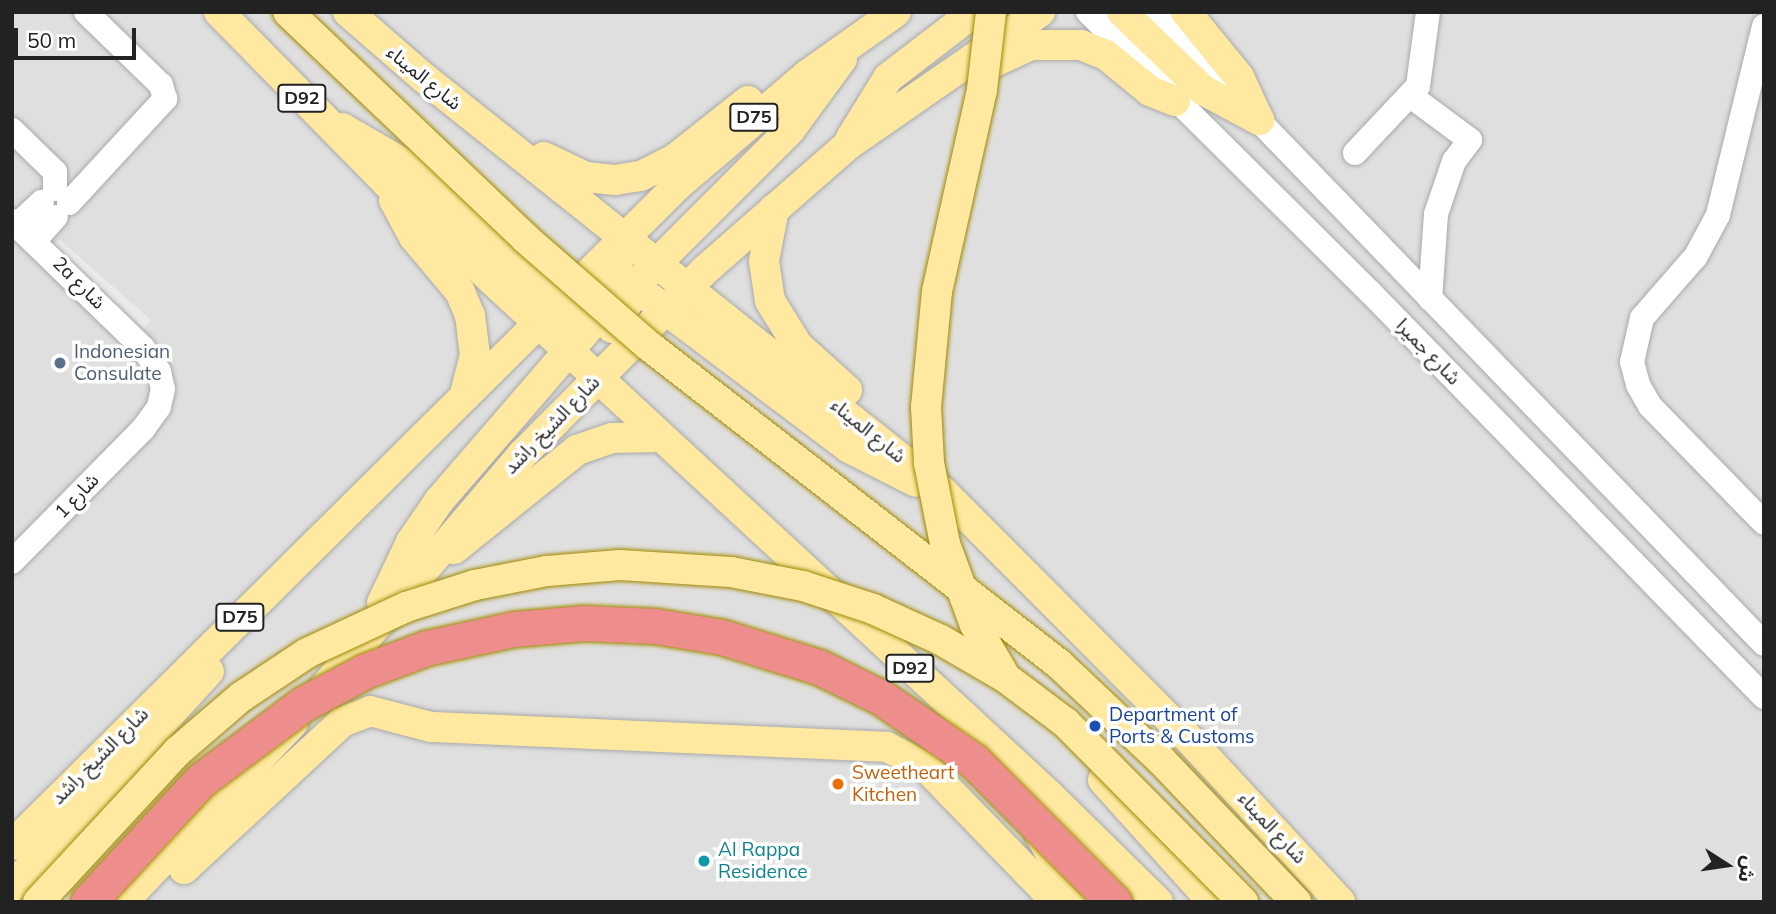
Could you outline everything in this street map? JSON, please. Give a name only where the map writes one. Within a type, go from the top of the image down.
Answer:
[{"type":"highway","points":[[88,902],[200,781],[303,704],[365,671],[446,643],[514,628],[584,623],[655,626],[744,643],[819,667],[882,698],[974,761],[1114,902]]},
{"type":"main road","name":"D92","points":[[219,12],[387,183],[547,313],[569,353],[1011,760],[1158,902]]},
{"type":"main road","points":[[288,12],[479,196],[618,319],[1059,664],[1161,760],[1296,902]]},
{"type":"main road","name":"شارع الميناء","points":[[348,12],[471,116],[887,444],[943,492],[1185,734],[1340,902]]},
{"type":"main road","name":"شارع الشيخ راشد","points":[[12,845],[547,313],[720,146],[807,75],[896,12]]},
{"type":"main road","points":[[848,145],[864,110],[888,78],[974,12]]},
{"type":"main road","points":[[991,12],[987,64],[950,225],[927,377],[929,463],[940,526],[975,625],[1005,677],[1213,902]]},
{"type":"main road","name":"شارع الشيخ راشد","points":[[124,902],[256,765],[522,455],[657,317],[848,145],[937,80],[1040,12]]},
{"type":"main road","points":[[1122,12],[1203,90],[1259,120]]},
{"type":"main road","points":[[1186,12],[1239,78],[1259,120]]},
{"type":"main road","points":[[624,285],[656,263],[790,130],[852,42]]},
{"type":"main road","points":[[937,80],[981,68],[1031,45],[1068,43],[1106,55],[1150,91],[1175,101]]},
{"type":"main road","points":[[471,116],[571,172],[601,179],[629,178],[676,158],[756,96],[807,75]]},
{"type":"main road","points":[[325,122],[368,139],[406,165],[547,313],[602,326],[657,317]]},
{"type":"main road","points":[[387,183],[406,225],[465,303],[475,341],[465,395]]},
{"type":"main road","points":[[774,209],[764,261],[776,314],[798,346],[862,407],[887,444]]},
{"type":"main road","points":[[371,633],[399,564],[424,521],[501,424],[569,353],[602,326],[624,285],[625,237]]},
{"type":"main road","points":[[582,279],[624,285],[657,317],[849,448],[894,473],[943,492]]},
{"type":"main road","points":[[597,379],[602,326]]},
{"type":"main road","points":[[426,565],[477,534],[545,471],[577,450],[612,438],[660,437]]},
{"type":"main road","points":[[38,902],[178,751],[241,696],[307,653],[372,620],[475,585],[547,571],[633,565],[731,572],[803,586],[873,609],[941,640],[1006,678],[1066,723],[1243,902]]},
{"type":"main road","points":[[12,887],[185,701],[269,589]]},
{"type":"main road","points":[[152,902],[342,722],[370,711],[431,727],[887,747],[926,767],[1057,902]]},
{"type":"main road","points":[[1011,760],[1041,837],[1078,902]]},
{"type":"street","points":[[21,229],[56,203],[165,99],[161,85],[86,12]]},
{"type":"street","name":"شارع جميرا","points":[[1088,12],[1344,266],[1764,697]]},
{"type":"street","name":"شارع جميرا","points":[[1153,12],[1764,644]]},
{"type":"street","points":[[1355,153],[1412,97],[1423,73],[1428,12]]},
{"type":"street","points":[[1764,26],[1718,215],[1696,256],[1642,318],[1632,362],[1638,385],[1650,406],[1764,523]]},
{"type":"street","points":[[1412,97],[1470,140],[1460,149],[1445,183],[1433,230],[1430,299]]},
{"type":"street","points":[[12,130],[55,172],[56,203]]},
{"type":"street","name":"2a شارع","points":[[21,229],[143,348],[166,364],[169,389]]},
{"type":"street","name":"شارع 1","points":[[12,562],[143,429],[169,389]]},
{"type":"shaded area","points":[[12,12],[1764,12],[1764,902],[12,902]]},
{"type":"shaded area","points":[[60,240],[151,320],[144,329],[53,245]]},
{"type":"place","name":"Indonesian Consulate","points":[[60,363]]},
{"type":"place","name":"Department of Ports & Customs","points":[[1095,726]]},
{"type":"place","name":"Sweetheart Kitchen","points":[[838,784]]},
{"type":"place","name":"Al Rappa Residence","points":[[704,861]]}]
